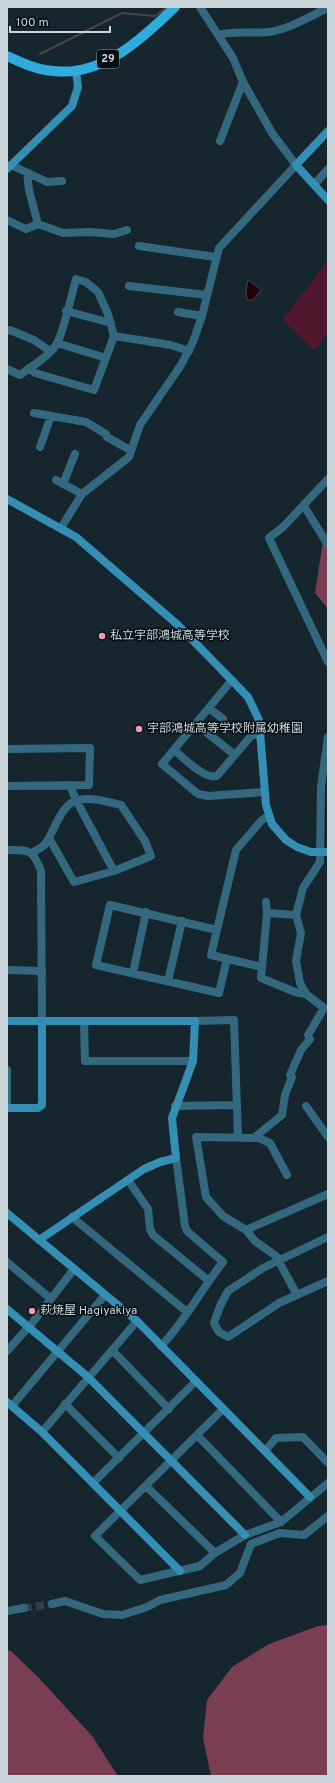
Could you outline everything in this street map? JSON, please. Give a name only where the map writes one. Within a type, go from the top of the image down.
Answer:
[{"type":"main road","name":"29","points":[[7,56],[26,64],[56,72],[76,71],[101,62],[130,47],[148,33],[175,7]]},
{"type":"street","points":[[200,7],[233,58],[243,82],[272,133],[296,165],[328,200]]},
{"type":"street","points":[[219,35],[227,32],[269,32],[278,30],[328,8]]},
{"type":"street","points":[[62,181],[47,182],[9,167],[72,106],[78,87],[76,71]]},
{"type":"street","points":[[220,141],[243,82]]},
{"type":"street","points":[[61,528],[82,494],[125,462],[129,457],[130,450],[140,425],[172,380],[189,351],[202,316],[215,257],[223,241],[328,131]]},
{"type":"street","points":[[314,184],[328,168]]},
{"type":"street","points":[[27,173],[29,190],[38,224]]},
{"type":"street","points":[[7,220],[26,229],[38,224],[63,233],[90,232],[114,234],[127,230]]},
{"type":"street","points":[[139,246],[215,257]]},
{"type":"street","points":[[7,369],[20,375],[50,351],[57,343],[76,279],[86,282],[98,292],[111,324],[114,336],[94,390],[35,373],[29,368]]},
{"type":"street","points":[[129,286],[207,295]]},
{"type":"street","points":[[66,311],[111,324]]},
{"type":"street","points":[[178,312],[202,316]]},
{"type":"street","points":[[7,331],[10,330],[34,340],[50,351]]},
{"type":"street","points":[[114,336],[171,344],[189,351]]},
{"type":"street","points":[[57,343],[106,358]]},
{"type":"street","points":[[34,413],[86,422],[106,434],[107,437],[130,450]]},
{"type":"street","points":[[40,447],[51,416]]},
{"type":"street","points":[[75,454],[60,482],[82,494]]},
{"type":"street","points":[[328,479],[304,506],[283,527],[269,538],[328,662]]},
{"type":"street","points":[[7,499],[76,537],[178,625],[248,697],[255,709],[261,733],[265,792],[269,816],[276,830],[286,840],[304,850],[324,852]]},
{"type":"street","points":[[304,506],[325,534],[328,546]]},
{"type":"street","points":[[232,680],[162,764],[198,794],[208,796],[265,792]]},
{"type":"street","points":[[209,708],[223,719]]},
{"type":"street","points":[[196,724],[235,756]]},
{"type":"street","points":[[174,750],[204,774],[213,777],[217,776],[251,736],[261,733]]},
{"type":"street","points":[[255,1137],[282,1115],[285,1095],[292,1077],[290,1076],[296,1060],[310,1039],[308,1035],[324,1008],[306,994],[300,983],[296,961],[301,933],[296,915],[303,888],[320,862],[324,852],[321,786],[328,737]]},
{"type":"street","points":[[7,749],[90,748],[90,785],[7,786]]},
{"type":"street","points":[[70,785],[76,800],[114,871]]},
{"type":"street","points":[[32,853],[44,846],[50,838],[61,815],[76,800],[88,799],[121,805],[145,841],[151,856],[114,871],[74,882],[50,838]]},
{"type":"street","points":[[262,967],[211,955],[236,850],[262,820],[269,816]]},
{"type":"street","points":[[7,850],[28,850],[32,853],[41,871],[42,1105],[38,1108],[7,1108],[7,1070]]},
{"type":"street","points":[[266,902],[267,913],[262,978],[295,992],[306,994]]},
{"type":"street","points":[[217,930],[146,912],[110,905],[96,965],[219,993],[227,959]]},
{"type":"street","points":[[132,973],[146,912]]},
{"type":"street","points":[[267,913],[296,915]]},
{"type":"street","points":[[168,981],[182,921]]},
{"type":"street","points":[[7,970],[42,971]]},
{"type":"street","points":[[161,1346],[181,1324],[187,1312],[208,1281],[224,1262],[187,1231],[185,1226],[176,1158],[172,1118],[175,1106],[193,1060],[196,1020]]},
{"type":"street","points":[[7,1021],[84,1022],[234,1020],[238,1138]]},
{"type":"street","points":[[84,1022],[85,1061],[193,1060]]},
{"type":"street","points":[[175,1106],[236,1105]]},
{"type":"street","points":[[306,1106],[328,1137]]},
{"type":"street","points":[[287,1175],[270,1144],[255,1137],[196,1138],[206,1197],[222,1216],[246,1230],[255,1241],[276,1256],[296,1295]]},
{"type":"street","points":[[39,1240],[128,1180],[160,1162],[176,1158]]},
{"type":"street","points":[[128,1180],[148,1209],[150,1229],[153,1235],[208,1281]]},
{"type":"street","points":[[246,1230],[328,1194]]},
{"type":"street","points":[[7,1213],[137,1321],[310,1497]]},
{"type":"street","points":[[72,1217],[187,1312]]},
{"type":"street","points":[[328,1237],[263,1268],[228,1292],[220,1306],[214,1323],[219,1332],[228,1337],[279,1303],[328,1281]]},
{"type":"street","points":[[7,1262],[51,1299]]},
{"type":"street","points":[[7,1351],[74,1269]]},
{"type":"street","points":[[105,1295],[9,1407],[42,1432],[180,1571]]},
{"type":"street","points":[[7,1309],[88,1377],[245,1535]]},
{"type":"street","points":[[42,1432],[137,1321]]},
{"type":"street","points":[[112,1350],[169,1409]]},
{"type":"street","points":[[93,1483],[196,1382]]},
{"type":"street","points":[[66,1404],[119,1458]]},
{"type":"street","points":[[223,1409],[95,1536],[140,1580],[200,1566],[215,1553],[245,1535],[281,1522],[328,1483]]},
{"type":"street","points":[[197,1435],[281,1522]]},
{"type":"street","points":[[265,1451],[276,1438],[303,1437],[328,1462]]},
{"type":"street","points":[[146,1486],[215,1553]]},
{"type":"street","points":[[52,1604],[65,1601],[103,1614],[122,1615],[147,1607],[160,1600],[226,1585],[240,1573],[251,1544],[280,1532],[304,1535],[328,1516]]},
{"type":"street","points":[[7,1611],[24,1608]]},
{"type":"shaded area","points":[[328,261],[328,334],[314,350],[282,320]]},
{"type":"shaded area","points":[[248,280],[261,290],[253,300],[247,300],[246,290]]},
{"type":"shaded area","points":[[328,530],[328,609],[315,593],[323,541]]},
{"type":"shaded area","points":[[328,1625],[328,1776],[211,1776],[203,1738],[207,1700],[232,1667],[269,1644],[318,1626]]},
{"type":"shaded area","points":[[7,1650],[11,1651],[39,1678],[92,1736],[118,1776],[7,1776]]},
{"type":"waterway","points":[[40,54],[122,13],[155,16],[167,7]]},
{"type":"tunnel","points":[[24,1608],[52,1604]]},
{"type":"place","name":"私立宇部鴻城高等学校","points":[[102,636]]},
{"type":"place","name":"宇部鴻城高等学校附属幼稚園","points":[[139,729]]},
{"type":"place","name":"萩焼屋 Hagiyakiya","points":[[32,1311]]}]
